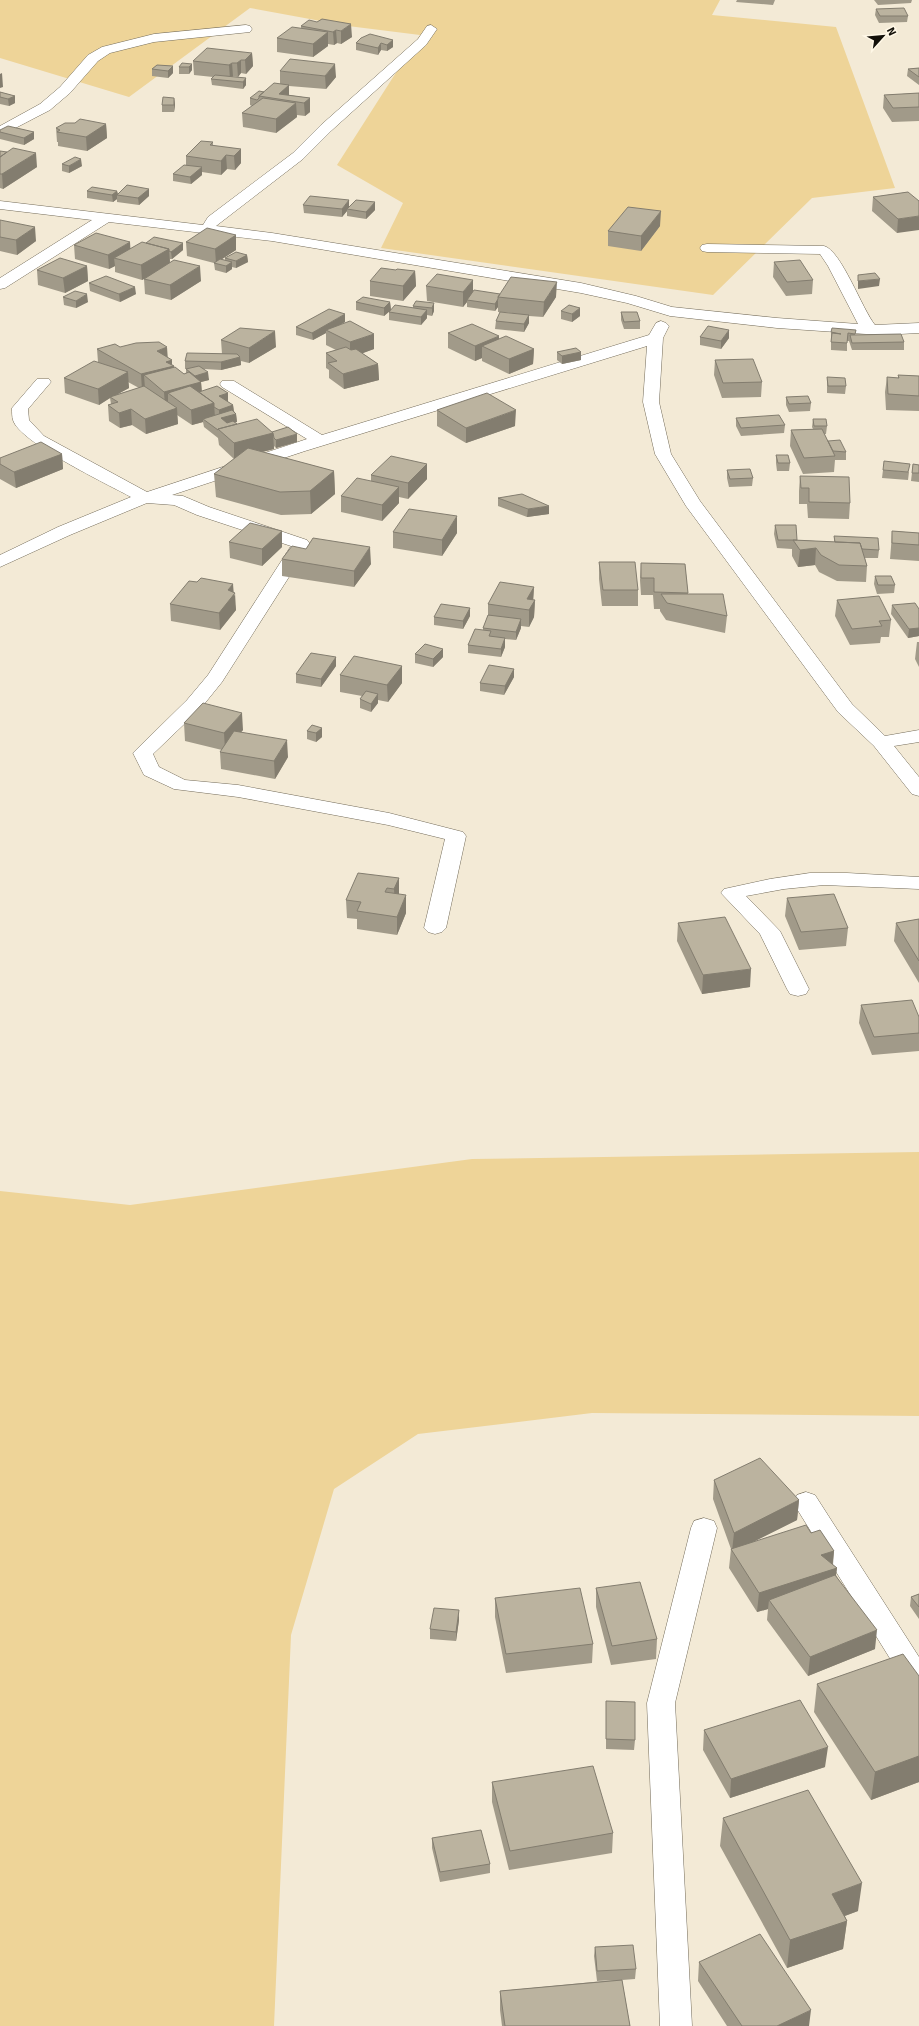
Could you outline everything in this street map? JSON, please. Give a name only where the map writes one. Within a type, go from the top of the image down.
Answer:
[{"type":"street","points":[[0,132],[44,107],[65,90],[94,58],[106,50],[154,38],[246,28]]},
{"type":"street","points":[[207,229],[213,220],[298,156],[326,128],[366,94],[394,66],[422,42],[431,29]]},
{"type":"street","points":[[0,205],[272,237],[581,288],[631,299],[670,311],[777,323],[870,329],[919,328]]},
{"type":"street","points":[[12,219],[30,208]]},
{"type":"street","points":[[0,285],[107,217]]},
{"type":"street","points":[[706,248],[824,250],[835,265],[862,320],[870,329]]},
{"type":"street","points":[[670,311],[655,338],[651,402],[663,454],[692,502],[845,708],[881,742],[919,790]]},
{"type":"street","points":[[0,562],[64,531],[145,498],[319,440],[655,338]]},
{"type":"street","points":[[43,382],[20,408],[21,421],[38,439],[145,498],[177,500],[203,511],[301,544],[215,678],[194,704],[143,754],[151,771],[181,785],[238,791],[389,819],[456,836],[435,928]]},
{"type":"street","points":[[228,384],[319,440]]},
{"type":"street","points":[[881,742],[919,736]]},
{"type":"street","points":[[798,989],[769,931],[731,893],[779,882],[836,879],[891,884],[919,882]]},
{"type":"street","points":[[806,1502],[919,1681]]},
{"type":"street","points":[[676,2026],[661,1703],[704,1528]]},
{"type":"shaded area","points":[[0,0],[720,0],[712,15],[836,27],[895,188],[812,198],[713,295],[381,248],[403,203],[337,165],[420,35],[348,26],[250,8],[129,97],[0,58]]},
{"type":"shaded area","points":[[919,1152],[919,1416],[592,1413],[418,1434],[334,1489],[291,1635],[274,2026],[0,2026],[0,1191],[130,1205],[472,1159]]},
{"type":"building","points":[[904,8],[908,16],[880,16],[876,9]]},
{"type":"building","points":[[322,19],[351,24],[341,31],[336,30],[333,32],[301,26],[309,20],[317,22]]},
{"type":"building","points":[[292,27],[328,32],[313,44],[277,38]]},
{"type":"building","points":[[370,34],[393,40],[387,45],[381,43],[378,48],[356,43],[361,38]]},
{"type":"building","points":[[207,48],[252,53],[245,60],[229,65],[193,61]]},
{"type":"building","points":[[290,59],[335,64],[325,76],[280,71]]},
{"type":"building","points":[[182,63],[192,64],[189,67],[179,67]]},
{"type":"building","points":[[157,65],[173,66],[168,71],[152,69]]},
{"type":"building","points":[[919,68],[919,77],[908,69]]},
{"type":"building","points":[[215,75],[246,78],[243,82],[211,79]]},
{"type":"building","points":[[274,83],[289,85],[279,94],[310,98],[304,103],[259,96]]},
{"type":"building","points":[[259,91],[264,92],[257,100],[250,98]]},
{"type":"building","points":[[0,92],[15,96],[8,99],[0,97]]},
{"type":"building","points":[[919,93],[919,107],[893,108],[884,95]]},
{"type":"building","points":[[163,97],[174,98],[174,105],[162,105]]},
{"type":"building","points":[[263,98],[296,103],[276,119],[242,113]]},
{"type":"building","points":[[80,119],[106,124],[86,137],[57,132],[60,130],[56,128],[65,123],[75,123]]},
{"type":"building","points":[[8,126],[34,132],[24,138],[0,132],[0,130]]},
{"type":"building","points":[[201,141],[213,142],[210,145],[241,149],[234,156],[226,155],[221,161],[186,156]]},
{"type":"building","points":[[13,148],[36,153],[0,174],[0,157]]},
{"type":"building","points":[[0,151],[7,152],[0,157]]},
{"type":"building","points":[[75,157],[81,159],[69,166],[62,164]]},
{"type":"building","points":[[184,165],[202,167],[190,177],[173,174]]},
{"type":"building","points":[[127,185],[149,189],[138,198],[117,195]]},
{"type":"building","points":[[92,187],[117,191],[112,195],[87,191]]},
{"type":"building","points":[[908,192],[919,201],[919,216],[898,219],[873,197]]},
{"type":"building","points":[[310,196],[349,200],[342,209],[303,205]]},
{"type":"building","points":[[356,200],[375,202],[366,212],[347,209]]},
{"type":"building","points":[[628,207],[661,211],[641,236],[608,231]]},
{"type":"building","points":[[0,220],[35,227],[16,240],[0,237]]},
{"type":"building","points":[[207,228],[236,235],[215,249],[186,242]]},
{"type":"building","points":[[96,233],[130,242],[108,255],[74,245]]},
{"type":"building","points":[[154,237],[183,243],[171,252],[169,249],[146,243]]},
{"type":"building","points":[[142,242],[169,249],[141,265],[114,258]]},
{"type":"building","points":[[236,252],[247,255],[236,261],[225,258]]},
{"type":"building","points":[[60,258],[87,266],[63,278],[37,270]]},
{"type":"building","points":[[220,259],[232,262],[226,266],[214,263]]},
{"type":"building","points":[[174,260],[200,266],[170,285],[144,279]]},
{"type":"building","points":[[800,260],[813,280],[787,282],[774,262]]},
{"type":"building","points":[[381,268],[415,271],[403,286],[370,281]]},
{"type":"building","points":[[875,273],[880,279],[858,281],[858,275]]},
{"type":"building","points":[[437,274],[473,280],[463,292],[426,286]]},
{"type":"building","points":[[106,276],[135,287],[119,294],[89,283]]},
{"type":"building","points":[[511,277],[557,282],[544,302],[498,297]]},
{"type":"building","points":[[474,290],[500,294],[495,304],[467,300]]},
{"type":"building","points":[[75,291],[87,294],[76,301],[63,297]]},
{"type":"building","points":[[363,297],[390,302],[384,308],[356,302]]},
{"type":"building","points":[[416,301],[434,303],[432,308],[413,306]]},
{"type":"building","points":[[395,305],[427,310],[421,317],[389,312]]},
{"type":"building","points":[[569,305],[580,308],[572,314],[561,311]]},
{"type":"building","points":[[329,309],[345,314],[312,333],[296,327]]},
{"type":"building","points":[[500,312],[529,315],[524,324],[496,321]]},
{"type":"building","points":[[621,312],[637,312],[640,321],[624,322]]},
{"type":"building","points":[[350,321],[374,334],[350,342],[326,330]]},
{"type":"building","points":[[472,324],[499,336],[475,346],[448,333]]},
{"type":"building","points":[[708,326],[729,330],[721,341],[700,337]]},
{"type":"building","points":[[240,328],[275,331],[249,348],[221,340]]},
{"type":"building","points":[[832,328],[856,330],[855,334],[848,333],[847,343],[831,342],[832,333],[841,334],[831,332]]},
{"type":"building","points":[[901,334],[904,342],[852,343],[850,335]]},
{"type":"building","points":[[506,336],[534,349],[509,359],[482,346]]},
{"type":"building","points":[[159,342],[167,347],[157,351],[172,360],[166,362],[174,366],[141,374],[97,349],[115,344],[120,347],[136,343]]},
{"type":"building","points":[[346,347],[351,350],[356,349],[378,364],[343,374],[328,363],[337,361],[326,353]]},
{"type":"building","points":[[576,348],[581,352],[562,356],[557,352]]},
{"type":"building","points":[[187,353],[237,354],[240,357],[221,362],[185,361]]},
{"type":"building","points":[[753,359],[762,382],[723,383],[715,360]]},
{"type":"building","points":[[94,361],[128,372],[98,389],[64,378]]},
{"type":"building","points":[[199,366],[208,372],[195,376],[186,369]]},
{"type":"building","points":[[175,367],[184,374],[189,372],[201,382],[164,392],[144,375]]},
{"type":"building","points":[[898,375],[919,376],[919,396],[888,394],[887,377],[899,378]]},
{"type":"building","points":[[827,377],[845,378],[846,386],[828,386]]},
{"type":"building","points":[[144,386],[177,408],[145,419],[131,409],[119,413],[108,405],[118,402],[110,397]]},
{"type":"building","points":[[190,386],[214,403],[191,410],[168,393]]},
{"type":"building","points":[[217,386],[228,393],[219,396],[233,405],[219,410],[214,407],[214,403],[199,392]]},
{"type":"building","points":[[487,393],[516,410],[466,428],[437,410]]},
{"type":"building","points":[[808,396],[811,403],[789,404],[786,397]]},
{"type":"building","points":[[232,410],[236,414],[221,418],[227,423],[233,421],[237,424],[218,430],[203,419]]},
{"type":"building","points":[[779,415],[785,425],[741,428],[736,418]]},
{"type":"building","points":[[257,419],[273,433],[234,443],[218,429]]},
{"type":"building","points":[[813,419],[826,419],[827,426],[814,426]]},
{"type":"building","points":[[288,427],[297,434],[276,440],[274,438],[272,432]]},
{"type":"building","points":[[822,429],[835,456],[804,458],[791,430]]},
{"type":"building","points":[[840,440],[846,452],[833,451],[828,441]]},
{"type":"building","points":[[41,442],[62,454],[14,472],[0,464],[0,458]]},
{"type":"building","points":[[248,448],[334,471],[310,491],[280,492],[214,474]]},
{"type":"building","points":[[776,455],[788,455],[790,463],[778,463]]},
{"type":"building","points":[[391,456],[427,464],[408,483],[371,475]]},
{"type":"building","points":[[884,461],[910,464],[908,472],[883,470]]},
{"type":"building","points":[[913,464],[919,465],[919,473],[912,473]]},
{"type":"building","points":[[750,469],[753,478],[730,479],[727,470]]},
{"type":"building","points":[[800,476],[849,477],[850,503],[809,502],[809,488],[801,488]]},
{"type":"building","points":[[357,478],[399,487],[382,505],[341,496]]},
{"type":"building","points":[[522,494],[549,506],[528,509],[498,498]]},
{"type":"building","points":[[409,509],[457,516],[442,540],[393,532]]},
{"type":"building","points":[[250,523],[282,531],[262,549],[229,542]]},
{"type":"building","points":[[775,525],[796,525],[797,540],[778,540]]},
{"type":"building","points":[[892,531],[919,533],[919,545],[892,543]]},
{"type":"building","points":[[834,536],[878,538],[879,550],[862,549],[860,543],[835,542]]},
{"type":"building","points":[[313,538],[370,547],[354,571],[282,559],[292,546],[306,549]]},
{"type":"building","points":[[793,540],[860,543],[867,566],[839,565],[821,555],[816,548],[800,550]]},
{"type":"building","points":[[599,562],[635,562],[638,590],[603,590]]},
{"type":"building","points":[[641,563],[685,564],[688,593],[654,592],[654,578],[641,578]]},
{"type":"building","points":[[875,576],[891,576],[895,585],[878,585]]},
{"type":"building","points":[[201,578],[233,584],[228,590],[235,593],[219,613],[170,604],[189,581],[197,582]]},
{"type":"building","points":[[500,582],[534,587],[527,599],[535,600],[529,610],[488,604]]},
{"type":"building","points":[[661,594],[723,594],[727,616],[667,603]]},
{"type":"building","points":[[879,596],[891,620],[879,621],[882,626],[852,629],[837,600]]},
{"type":"building","points":[[915,603],[919,609],[919,628],[909,629],[892,605]]},
{"type":"building","points":[[441,604],[470,608],[463,621],[434,617]]},
{"type":"building","points":[[488,615],[521,619],[516,632],[483,628]]},
{"type":"building","points":[[475,629],[491,631],[489,636],[505,638],[501,649],[468,645]]},
{"type":"building","points":[[425,644],[443,649],[433,659],[415,654]]},
{"type":"building","points":[[311,653],[336,657],[321,679],[296,674]]},
{"type":"building","points":[[354,656],[402,666],[387,685],[340,675]]},
{"type":"building","points":[[489,665],[514,669],[505,686],[480,683]]},
{"type":"building","points":[[366,691],[378,694],[371,704],[360,699]]},
{"type":"building","points":[[203,703],[242,713],[224,733],[184,723]]},
{"type":"building","points":[[312,725],[322,728],[316,733],[307,731]]},
{"type":"building","points":[[234,731],[287,740],[274,761],[220,752]]},
{"type":"building","points":[[358,873],[399,878],[394,889],[387,888],[385,892],[406,895],[397,917],[357,911],[361,902],[346,900]]},
{"type":"building","points":[[834,894],[848,928],[801,932],[787,898]]},
{"type":"building","points":[[725,917],[751,969],[703,975],[678,923]]},
{"type":"building","points":[[919,919],[919,961],[896,923]]},
{"type":"building","points":[[912,1000],[919,1017],[919,1033],[874,1037],[861,1005]]},
{"type":"building","points":[[760,1458],[799,1500],[734,1533],[714,1480]]},
{"type":"building","points":[[806,1525],[811,1533],[820,1530],[834,1551],[821,1555],[837,1568],[759,1593],[731,1549]]},
{"type":"building","points":[[835,1575],[877,1630],[810,1657],[769,1600]]},
{"type":"building","points":[[640,1582],[657,1639],[612,1646],[596,1588]]},
{"type":"building","points":[[580,1588],[593,1644],[506,1654],[495,1598]]},
{"type":"building","points":[[919,1594],[919,1607],[911,1597]]},
{"type":"building","points":[[434,1608],[459,1610],[456,1632],[430,1629]]},
{"type":"building","points":[[903,1654],[919,1676],[919,1756],[875,1772],[817,1684]]},
{"type":"building","points":[[800,1700],[828,1747],[731,1779],[704,1730]]},
{"type":"building","points":[[606,1701],[635,1702],[635,1740],[606,1739]]},
{"type":"building","points":[[593,1766],[613,1833],[510,1851],[492,1782]]},
{"type":"building","points":[[808,1790],[862,1883],[832,1894],[847,1921],[790,1940],[723,1818]]},
{"type":"building","points":[[481,1830],[490,1864],[440,1872],[432,1838]]},
{"type":"building","points":[[760,1934],[811,2010],[777,2026],[742,2026],[699,1962]]},
{"type":"building","points":[[633,1945],[636,1969],[597,1971],[595,1947]]},
{"type":"building","points":[[622,1980],[630,2026],[505,2026],[500,1991]]}]
